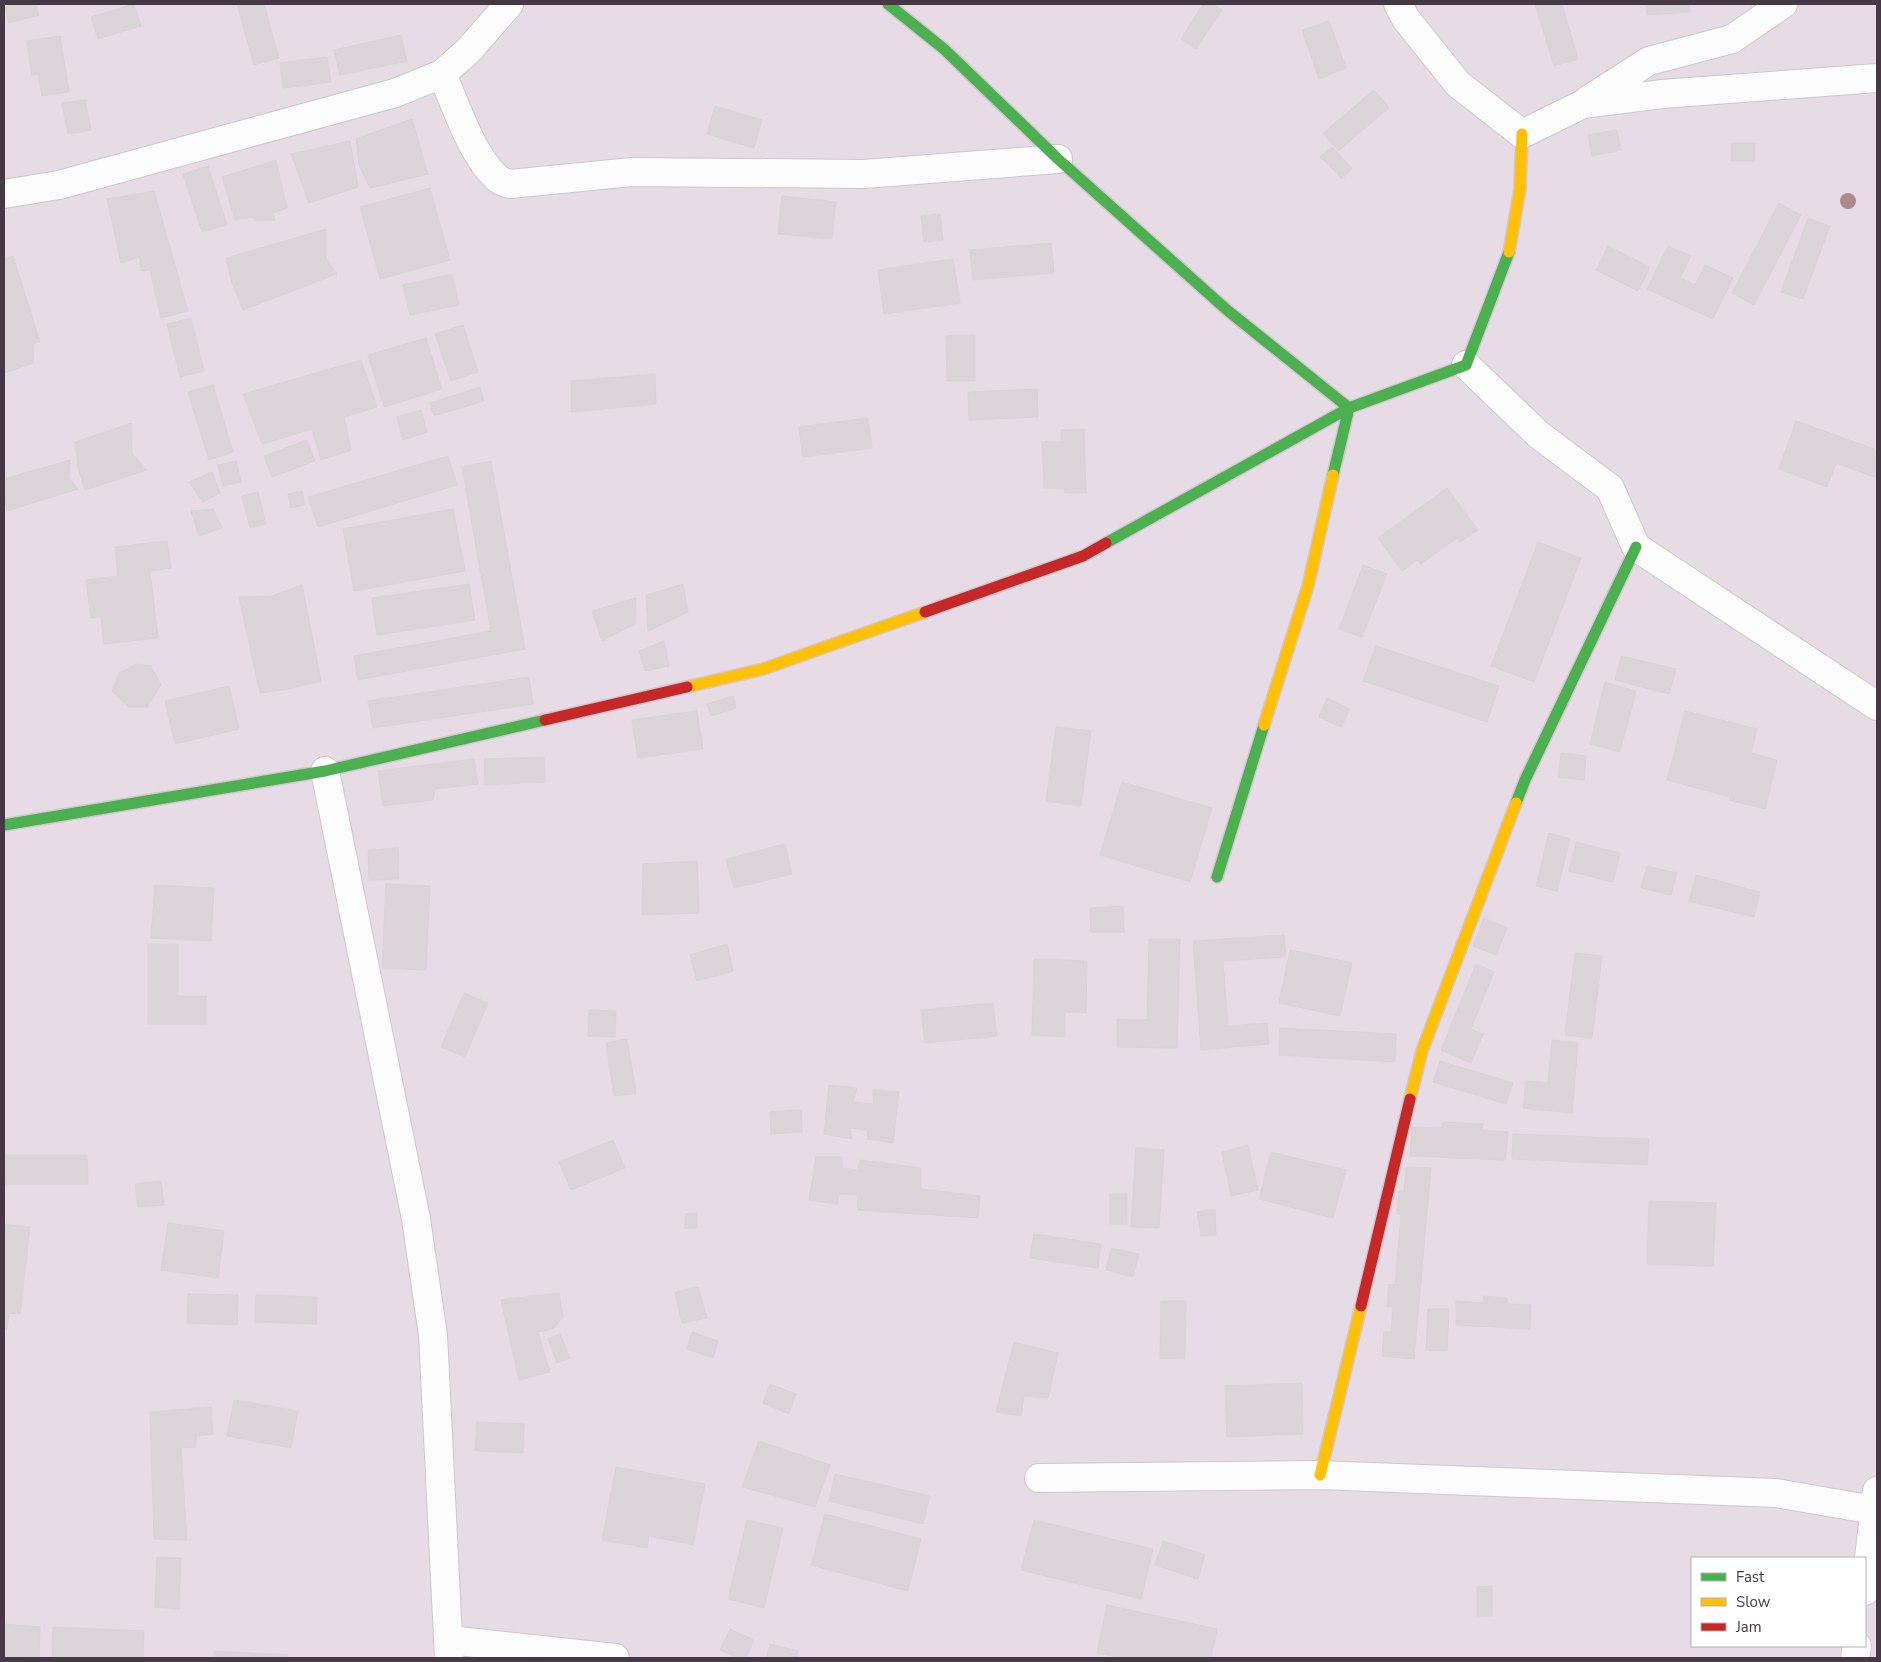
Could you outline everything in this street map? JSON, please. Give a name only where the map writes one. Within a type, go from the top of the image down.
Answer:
[{"type":"street","points":[[4,194],[59,184],[386,96],[442,74],[468,51],[510,4]]},
{"type":"street","points":[[888,4],[944,49],[1058,159],[1227,310],[1349,408]]},
{"type":"street","points":[[1398,4],[1406,19],[1458,84],[1522,134]]},
{"type":"street","points":[[1522,134],[1583,104],[1648,61],[1732,39],[1783,4]]},
{"type":"street","points":[[442,74],[476,150],[497,179],[510,184],[632,172],[864,174],[1058,159]]},
{"type":"street","points":[[1583,104],[1662,94],[1877,78]]},
{"type":"street","points":[[4,825],[325,771],[763,669],[1073,560],[1349,408],[1466,365],[1510,249],[1520,189],[1522,134]]},
{"type":"street","points":[[1466,365],[1539,435],[1610,488],[1636,547],[1877,706]]},
{"type":"street","points":[[1216,877],[1308,586],[1349,408]]},
{"type":"street","points":[[1320,1475],[1422,1051],[1525,780],[1636,547]]},
{"type":"street","points":[[325,771],[416,1219],[426,1281],[433,1345],[449,1649],[615,1658]]},
{"type":"street","points":[[1040,1478],[1320,1475],[1776,1493],[1876,1500],[1866,1583]]},
{"type":"shaded area","points":[[4,4],[1877,4],[1877,1658],[4,1658]]},
{"type":"building","points":[[4,4],[35,4],[39,15],[9,23]]},
{"type":"building","points":[[134,4],[141,26],[98,39],[91,17]]},
{"type":"building","points":[[237,4],[264,4],[279,58],[254,65]]},
{"type":"building","points":[[1203,4],[1212,4],[1222,10],[1196,49],[1181,39]]},
{"type":"building","points":[[1535,4],[1562,4],[1578,59],[1554,66]]},
{"type":"building","points":[[1646,4],[1689,4],[1690,12],[1647,15]]},
{"type":"building","points":[[1329,21],[1346,68],[1319,79],[1302,30]]},
{"type":"building","points":[[401,35],[407,61],[340,75],[334,50]]},
{"type":"building","points":[[60,36],[69,92],[42,96],[38,74],[32,75],[27,41]]},
{"type":"building","points":[[327,57],[331,82],[283,88],[280,63]]},
{"type":"building","points":[[1374,90],[1389,108],[1338,151],[1323,133]]},
{"type":"building","points":[[85,100],[91,130],[68,134],[62,103]]},
{"type":"building","points":[[715,106],[762,120],[754,148],[707,134]]},
{"type":"building","points":[[412,119],[428,174],[370,188],[359,165],[356,139]]},
{"type":"building","points":[[1617,130],[1621,150],[1592,156],[1588,135]]},
{"type":"building","points":[[350,141],[358,187],[309,203],[291,154]]},
{"type":"building","points":[[1732,143],[1755,143],[1755,161],[1731,161]]},
{"type":"building","points":[[1332,147],[1352,168],[1342,179],[1320,157]]},
{"type":"building","points":[[276,160],[287,208],[273,213],[275,220],[256,221],[252,217],[235,220],[222,177]]},
{"type":"building","points":[[208,166],[227,225],[202,232],[183,174]]},
{"type":"building","points":[[430,188],[450,260],[380,279],[360,207]]},
{"type":"building","points":[[154,191],[188,311],[161,318],[150,270],[141,271],[140,257],[121,263],[107,199]]},
{"type":"building","points":[[782,196],[836,202],[832,239],[778,234]]},
{"type":"building","points":[[1779,203],[1801,215],[1754,305],[1732,293]]},
{"type":"building","points":[[940,214],[943,240],[924,242],[921,216]]},
{"type":"building","points":[[1808,218],[1830,226],[1803,299],[1781,292]]},
{"type":"building","points":[[326,229],[326,258],[337,274],[243,310],[232,283],[226,258]]},
{"type":"building","points":[[1051,243],[1054,273],[973,280],[970,250]]},
{"type":"building","points":[[1608,246],[1650,267],[1638,291],[1596,270]]},
{"type":"building","points":[[1668,246],[1691,256],[1680,278],[1695,285],[1705,265],[1733,278],[1713,319],[1647,289]]},
{"type":"building","points":[[13,256],[40,342],[34,343],[33,363],[4,373],[4,259]]},
{"type":"building","points":[[953,259],[960,303],[884,314],[878,270]]},
{"type":"building","points":[[452,274],[459,305],[410,315],[403,285]]},
{"type":"building","points":[[191,318],[204,371],[180,377],[167,324]]},
{"type":"building","points":[[463,325],[478,372],[451,381],[435,334]]},
{"type":"building","points":[[975,335],[975,381],[947,381],[946,336]]},
{"type":"building","points":[[426,338],[442,389],[384,407],[368,355]]},
{"type":"building","points":[[361,360],[377,407],[344,417],[351,450],[321,460],[312,429],[262,444],[243,394]]},
{"type":"building","points":[[655,374],[656,404],[571,412],[571,381]]},
{"type":"building","points":[[213,385],[233,452],[209,460],[188,392]]},
{"type":"building","points":[[480,387],[484,401],[434,416],[430,403]]},
{"type":"building","points":[[1037,389],[1038,417],[969,420],[968,392]]},
{"type":"building","points":[[421,410],[427,432],[403,440],[397,417]]},
{"type":"building","points":[[868,418],[872,448],[803,457],[799,427]]},
{"type":"building","points":[[1796,421],[1877,450],[1877,478],[1836,463],[1827,487],[1779,469]]},
{"type":"building","points":[[131,423],[132,454],[147,470],[85,490],[78,468],[75,442]]},
{"type":"building","points":[[1084,429],[1086,493],[1065,493],[1064,488],[1044,488],[1042,442],[1061,441],[1061,430]]},
{"type":"building","points":[[307,440],[315,461],[272,477],[264,456]]},
{"type":"building","points":[[448,456],[457,485],[318,527],[308,497]]},
{"type":"building","points":[[70,460],[69,478],[78,489],[7,511],[4,479]]},
{"type":"building","points":[[236,461],[241,482],[223,486],[218,465]]},
{"type":"building","points":[[491,461],[525,649],[358,680],[354,656],[491,631],[462,467]]},
{"type":"building","points":[[212,472],[220,493],[203,502],[189,482]]},
{"type":"building","points":[[1447,488],[1478,530],[1460,542],[1457,538],[1421,564],[1417,560],[1402,571],[1378,538]]},
{"type":"building","points":[[302,491],[305,505],[291,508],[288,494]]},
{"type":"building","points":[[258,492],[266,524],[250,528],[242,496]]},
{"type":"building","points":[[213,509],[222,528],[199,536],[191,511]]},
{"type":"building","points":[[453,509],[465,571],[354,591],[343,529]]},
{"type":"building","points":[[167,541],[171,568],[150,571],[158,638],[104,644],[101,617],[91,618],[86,580],[118,576],[115,547]]},
{"type":"building","points":[[1538,542],[1581,558],[1534,682],[1491,666]]},
{"type":"building","points":[[1363,565],[1387,574],[1362,637],[1339,629]]},
{"type":"building","points":[[469,584],[475,620],[377,635],[372,598]]},
{"type":"building","points":[[683,584],[688,612],[648,631],[646,595]]},
{"type":"building","points":[[302,585],[321,681],[260,693],[239,597],[272,596]]},
{"type":"building","points":[[636,598],[635,624],[602,641],[592,611]]},
{"type":"building","points":[[664,641],[669,666],[645,671],[639,651]]},
{"type":"building","points":[[1376,646],[1499,686],[1487,722],[1363,681]]},
{"type":"building","points":[[1621,656],[1676,669],[1669,694],[1615,680]]},
{"type":"building","points":[[137,664],[151,666],[161,685],[147,707],[129,707],[112,691],[119,673]]},
{"type":"building","points":[[529,677],[533,704],[373,728],[368,701]]},
{"type":"building","points":[[1605,682],[1636,691],[1620,752],[1590,744]]},
{"type":"building","points":[[229,686],[239,729],[175,744],[165,701]]},
{"type":"building","points":[[733,696],[736,708],[711,716],[707,704]]},
{"type":"building","points":[[1327,698],[1350,709],[1341,727],[1319,717]]},
{"type":"building","points":[[697,711],[703,749],[638,758],[632,720]]},
{"type":"building","points":[[1685,711],[1757,729],[1751,753],[1777,760],[1765,809],[1729,800],[1730,797],[1667,780]]},
{"type":"building","points":[[1056,727],[1091,731],[1081,806],[1046,801]]},
{"type":"building","points":[[1561,753],[1586,756],[1584,780],[1558,777]]},
{"type":"building","points":[[544,757],[545,782],[485,785],[484,759]]},
{"type":"building","points":[[474,759],[478,784],[435,789],[433,800],[383,806],[378,771]]},
{"type":"building","points":[[1122,782],[1212,808],[1190,882],[1100,855]]},
{"type":"building","points":[[1549,833],[1570,839],[1557,891],[1536,886]]},
{"type":"building","points":[[1576,842],[1620,853],[1613,882],[1569,871]]},
{"type":"building","points":[[785,844],[792,874],[734,888],[726,859]]},
{"type":"building","points":[[398,848],[399,879],[369,880],[368,850]]},
{"type":"building","points":[[697,861],[699,913],[642,915],[643,864]]},
{"type":"building","points":[[1647,866],[1677,873],[1671,895],[1641,888]]},
{"type":"building","points":[[1696,875],[1760,892],[1754,917],[1689,901]]},
{"type":"building","points":[[386,884],[430,886],[426,970],[382,968]]},
{"type":"building","points":[[155,885],[214,888],[211,941],[151,938]]},
{"type":"building","points":[[1123,906],[1124,932],[1091,932],[1090,908]]},
{"type":"building","points":[[1484,918],[1507,928],[1496,955],[1473,946]]},
{"type":"building","points":[[1284,935],[1286,957],[1223,961],[1228,1026],[1267,1023],[1269,1044],[1201,1050],[1193,941]]},
{"type":"building","points":[[1149,939],[1180,939],[1177,1048],[1117,1047],[1117,1019],[1147,1020]]},
{"type":"building","points":[[148,944],[178,944],[178,996],[206,996],[206,1024],[148,1024]]},
{"type":"building","points":[[727,944],[733,971],[697,981],[690,955]]},
{"type":"building","points":[[1290,950],[1352,963],[1340,1016],[1279,1003]]},
{"type":"building","points":[[1575,953],[1602,956],[1592,1038],[1565,1035]]},
{"type":"building","points":[[1034,959],[1087,961],[1086,1013],[1065,1012],[1065,1037],[1032,1035]]},
{"type":"building","points":[[1476,964],[1494,972],[1471,1029],[1483,1034],[1471,1063],[1441,1050]]},
{"type":"building","points":[[464,993],[488,1003],[465,1057],[441,1047]]},
{"type":"building","points":[[993,1003],[997,1036],[925,1043],[921,1010]]},
{"type":"building","points":[[589,1010],[616,1011],[615,1037],[588,1036]]},
{"type":"building","points":[[1280,1028],[1396,1034],[1395,1062],[1279,1055]]},
{"type":"building","points":[[627,1039],[636,1093],[614,1096],[606,1043]]},
{"type":"building","points":[[1552,1040],[1578,1043],[1572,1113],[1523,1108],[1526,1081],[1548,1083]]},
{"type":"building","points":[[1440,1061],[1513,1083],[1506,1104],[1433,1082]]},
{"type":"building","points":[[829,1085],[857,1088],[853,1102],[874,1104],[873,1090],[899,1092],[893,1143],[868,1139],[867,1130],[850,1128],[852,1139],[824,1134]]},
{"type":"building","points":[[801,1110],[802,1132],[771,1134],[770,1112]]},
{"type":"building","points":[[1443,1122],[1483,1124],[1482,1130],[1508,1132],[1505,1160],[1410,1156],[1412,1127],[1442,1128]]},
{"type":"building","points":[[1513,1134],[1649,1139],[1647,1165],[1512,1159]]},
{"type":"building","points":[[613,1140],[625,1168],[571,1190],[559,1162]]},
{"type":"building","points":[[1248,1145],[1258,1190],[1231,1196],[1222,1152]]},
{"type":"building","points":[[1136,1148],[1164,1150],[1159,1228],[1131,1227]]},
{"type":"building","points":[[1271,1152],[1346,1170],[1333,1218],[1259,1199]]},
{"type":"building","points":[[4,1155],[87,1155],[88,1184],[4,1184]]},
{"type":"building","points":[[816,1157],[842,1157],[842,1168],[858,1170],[860,1160],[921,1168],[921,1189],[980,1196],[978,1218],[858,1210],[857,1195],[839,1194],[837,1204],[809,1200]]},
{"type":"building","points":[[1406,1167],[1431,1168],[1414,1359],[1382,1356],[1384,1332],[1391,1332],[1393,1307],[1387,1307],[1389,1284],[1395,1285],[1401,1215],[1397,1214],[1399,1191],[1404,1191]]},
{"type":"building","points":[[161,1181],[164,1205],[138,1207],[135,1184]]},
{"type":"building","points":[[1110,1194],[1127,1194],[1127,1224],[1110,1224]]},
{"type":"building","points":[[1649,1201],[1716,1203],[1713,1266],[1647,1264]]},
{"type":"building","points":[[1215,1210],[1216,1235],[1201,1236],[1197,1212]]},
{"type":"building","points":[[697,1213],[697,1228],[685,1228],[685,1214]]},
{"type":"building","points":[[168,1223],[224,1231],[218,1278],[161,1270]]},
{"type":"building","points":[[4,1224],[30,1227],[20,1314],[9,1313],[7,1329],[4,1329]]},
{"type":"building","points":[[1034,1234],[1101,1244],[1098,1268],[1030,1258]]},
{"type":"building","points":[[1111,1248],[1139,1254],[1133,1277],[1106,1270]]},
{"type":"building","points":[[698,1287],[707,1318],[682,1323],[675,1292]]},
{"type":"building","points":[[559,1293],[563,1317],[553,1329],[538,1332],[550,1372],[519,1380],[501,1300]]},
{"type":"building","points":[[188,1294],[238,1295],[237,1325],[187,1323]]},
{"type":"building","points":[[256,1295],[317,1297],[316,1324],[255,1322]]},
{"type":"building","points":[[1484,1296],[1507,1298],[1507,1304],[1531,1305],[1530,1329],[1456,1325],[1456,1301],[1483,1303]]},
{"type":"building","points":[[1161,1301],[1186,1301],[1185,1359],[1160,1358]]},
{"type":"building","points":[[1428,1309],[1449,1309],[1447,1351],[1426,1350]]},
{"type":"building","points":[[692,1332],[718,1341],[713,1358],[687,1349]]},
{"type":"building","points":[[560,1334],[570,1358],[557,1363],[548,1339]]},
{"type":"building","points":[[1014,1342],[1058,1353],[1048,1398],[1024,1396],[1021,1416],[996,1412]]},
{"type":"building","points":[[1302,1383],[1303,1434],[1227,1437],[1225,1386]]},
{"type":"building","points":[[770,1384],[796,1394],[789,1414],[763,1403]]},
{"type":"building","points":[[234,1400],[298,1411],[291,1448],[227,1436]]},
{"type":"building","points":[[211,1407],[213,1434],[196,1436],[196,1447],[181,1448],[187,1540],[154,1539],[150,1412]]},
{"type":"building","points":[[477,1422],[524,1424],[523,1453],[475,1451]]},
{"type":"building","points":[[759,1441],[830,1465],[815,1507],[742,1487]]},
{"type":"building","points":[[616,1467],[705,1484],[693,1545],[649,1536],[647,1548],[602,1540]]},
{"type":"building","points":[[835,1474],[930,1496],[923,1524],[829,1501]]},
{"type":"building","points":[[825,1514],[921,1539],[908,1591],[811,1565]]},
{"type":"building","points":[[747,1520],[783,1528],[764,1608],[728,1599]]},
{"type":"building","points":[[1034,1520],[1153,1549],[1141,1599],[1021,1570]]},
{"type":"building","points":[[1163,1541],[1205,1555],[1198,1579],[1155,1565]]},
{"type":"building","points":[[157,1557],[181,1558],[179,1609],[155,1607]]},
{"type":"building","points":[[1492,1586],[1492,1616],[1477,1616],[1477,1587]]},
{"type":"building","points":[[1107,1605],[1217,1629],[1211,1658],[1122,1658],[1097,1653]]},
{"type":"building","points":[[4,1624],[40,1627],[39,1658],[4,1657]]},
{"type":"building","points":[[53,1627],[144,1631],[143,1658],[52,1658]]},
{"type":"building","points":[[730,1629],[754,1640],[746,1658],[738,1658],[720,1650]]},
{"type":"building","points":[[770,1644],[798,1651],[796,1658],[766,1658]]},
{"type":"building","points":[[214,1651],[288,1655],[288,1658],[214,1658]]},
{"type":"traffic: fast","points":[[888,4],[944,49],[1058,159],[1227,310],[1349,408],[1333,475]]},
{"type":"traffic: fast","points":[[1106,543],[1349,408],[1466,365],[1509,252]]},
{"type":"traffic: fast","points":[[1516,803],[1525,780],[1636,547]]},
{"type":"traffic: fast","points":[[4,825],[325,771],[545,720]]},
{"type":"traffic: fast","points":[[1217,877],[1264,725]]},
{"type":"traffic: slow","points":[[1509,252],[1520,189],[1522,134]]},
{"type":"traffic: slow","points":[[1264,725],[1308,586],[1333,475]]},
{"type":"traffic: slow","points":[[687,687],[763,669],[925,612]]},
{"type":"traffic: slow","points":[[1410,1099],[1422,1051],[1516,803]]},
{"type":"traffic: slow","points":[[1320,1475],[1361,1306]]},
{"type":"traffic: jam","points":[[925,612],[1083,556],[1106,543]]},
{"type":"traffic: jam","points":[[545,720],[687,687]]},
{"type":"traffic: jam","points":[[1361,1306],[1410,1099]]}]
